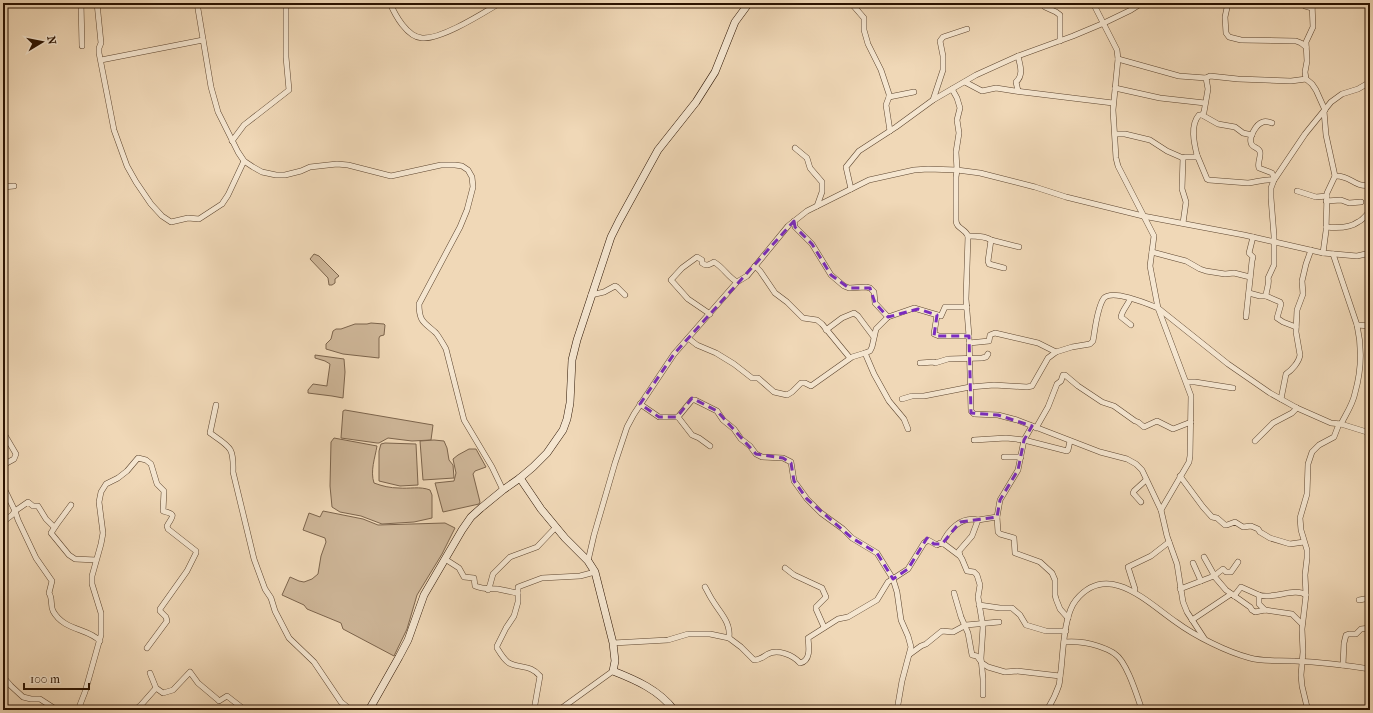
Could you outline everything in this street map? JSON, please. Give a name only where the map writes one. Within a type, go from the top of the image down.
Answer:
[{"type":"street","points":[[82,3],[82,46]]},
{"type":"street","points":[[98,3],[99,48],[114,130],[127,166],[151,204],[162,216],[171,222],[188,218],[199,219],[209,213],[222,204],[228,195],[244,161]]},
{"type":"street","points":[[197,3],[215,100],[221,118],[244,161],[262,172],[276,175],[285,175],[300,171],[310,166],[337,164],[348,165],[391,176],[441,165],[462,166],[468,170],[472,177],[474,187],[467,210],[460,227],[419,304],[419,313],[421,320],[436,334],[446,349],[464,420],[492,467],[503,490]]},
{"type":"street","points":[[232,141],[244,125],[289,90],[286,57],[286,3]]},
{"type":"street","points":[[390,3],[399,19],[410,32],[421,38],[428,38],[461,26],[500,3]]},
{"type":"street","points":[[369,710],[400,657],[408,640],[424,595],[471,517],[520,478],[547,453],[563,430],[570,403],[572,360],[576,340],[611,237],[658,150],[696,102],[715,72],[735,22],[749,3]]},
{"type":"street","points":[[851,3],[864,18],[864,30],[868,44],[881,70],[889,97],[886,105],[890,131]]},
{"type":"street","points":[[1093,3],[1116,46],[1118,59],[1113,103],[1116,158],[1118,166],[1154,236],[1150,266],[1158,308],[1191,396],[1189,462],[1161,510]]},
{"type":"street","points":[[851,189],[846,170],[847,165],[859,151],[933,100],[976,75],[1018,56],[1104,23],[1142,3]]},
{"type":"street","points":[[1228,3],[1225,17],[1226,33],[1229,37],[1241,40],[1296,41],[1306,47]]},
{"type":"street","points":[[1304,3],[1305,6],[1312,5],[1313,27],[1306,42],[1306,79],[1316,90],[1324,111],[1326,135],[1335,176],[1326,198],[1326,227],[1323,253]]},
{"type":"street","points":[[1045,7],[1060,15],[1060,41]]},
{"type":"street","points":[[933,100],[943,70],[943,56],[940,41],[943,37],[967,29]]},
{"type":"street","points":[[101,60],[203,40]]},
{"type":"street","points":[[1018,56],[1021,68],[1021,76],[1016,82],[1018,91]]},
{"type":"street","points":[[1118,59],[1179,76],[1206,78],[1210,76],[1238,79],[1291,81],[1306,79]]},
{"type":"street","points":[[1206,78],[1208,88],[1204,112],[1197,118],[1194,139],[1197,155],[1207,179],[1248,183],[1274,179]]},
{"type":"street","points":[[965,82],[982,91],[996,88],[1113,103]]},
{"type":"street","points":[[1266,296],[1266,289],[1269,281],[1268,278],[1274,265],[1271,188],[1274,179],[1305,134],[1331,102],[1342,94],[1358,89],[1370,82]]},
{"type":"street","points":[[1115,88],[1160,98],[1205,103]]},
{"type":"street","points":[[952,90],[957,98],[960,108],[956,120],[959,133],[956,152],[956,224],[965,231],[968,236],[966,299],[969,336],[971,411],[974,414],[998,415],[1017,420],[1100,452],[1127,459],[1136,464],[1142,470],[1161,510],[1169,542],[1177,564],[1180,589],[1187,612],[1204,638]]},
{"type":"street","points":[[889,97],[914,92]]},
{"type":"street","points":[[1202,115],[1218,124],[1235,127],[1244,133],[1252,135]]},
{"type":"street","points":[[1272,122],[1262,122],[1256,128],[1252,135],[1251,144],[1260,151],[1259,168],[1272,173],[1274,179]]},
{"type":"street","points":[[1115,134],[1126,134],[1150,140],[1167,151],[1183,158],[1196,157],[1197,155]]},
{"type":"street","points":[[795,148],[807,158],[810,168],[822,182],[822,192],[816,207]]},
{"type":"street","points":[[1183,158],[1182,189],[1186,202],[1183,223]]},
{"type":"street","points":[[588,561],[594,535],[627,427],[640,404],[674,354],[737,282],[746,276],[774,242],[794,221],[807,211],[869,180],[914,170],[957,170],[1000,178],[1066,197],[1143,216],[1253,237],[1323,253],[1357,256],[1370,253]]},
{"type":"street","points":[[1335,176],[1346,177],[1363,186],[1370,185]]},
{"type":"street","points":[[3,188],[14,186]]},
{"type":"street","points":[[1297,191],[1316,197],[1341,200],[1349,203],[1361,202]]},
{"type":"street","points":[[1326,227],[1337,228],[1352,225],[1362,220],[1370,211]]},
{"type":"street","points":[[794,221],[795,227],[812,244],[831,275],[844,286],[849,288],[870,288],[874,292],[875,303],[888,316]]},
{"type":"street","points":[[968,236],[989,238],[991,240],[1019,247]]},
{"type":"street","points":[[1246,317],[1253,257],[1249,253],[1253,237]]},
{"type":"street","points":[[991,240],[988,261],[989,264],[1004,268]]},
{"type":"street","points":[[1282,399],[1286,374],[1300,359],[1296,327],[1298,319],[1297,310],[1303,294],[1302,281],[1311,250]]},
{"type":"street","points":[[1152,252],[1186,261],[1206,271],[1225,274],[1234,273],[1250,277]]},
{"type":"street","points":[[1306,710],[1301,675],[1303,661],[1302,624],[1306,595],[1305,575],[1307,550],[1300,530],[1300,518],[1307,494],[1308,464],[1312,452],[1319,445],[1334,437],[1355,394],[1358,378],[1359,336],[1357,325],[1333,254]]},
{"type":"street","points":[[710,314],[688,299],[670,280],[682,268],[697,257],[702,260],[702,263],[704,264],[708,265],[714,262],[730,278],[737,282]]},
{"type":"street","points":[[755,266],[775,293],[787,302],[803,318],[817,320],[850,358]]},
{"type":"street","points":[[591,295],[604,292],[615,286],[617,286],[624,295]]},
{"type":"street","points":[[1249,293],[1266,296],[1280,302],[1281,304],[1277,318],[1282,322],[1296,327]]},
{"type":"street","points":[[902,399],[912,396],[924,396],[970,387],[994,385],[1032,386],[1048,358],[1056,352],[1072,347],[1090,344],[1094,341],[1099,309],[1104,299],[1108,295],[1115,295],[1158,308],[1228,364],[1270,393],[1297,408],[1331,423],[1340,424],[1370,433]]},
{"type":"street","points":[[1130,299],[1121,317],[1131,325]]},
{"type":"street","points":[[688,338],[696,345],[716,353],[734,364],[752,378],[758,378],[774,392],[784,395],[790,394],[801,383],[811,386],[850,358],[870,351],[878,325],[888,316],[914,308],[941,316],[945,307],[967,307]]},
{"type":"street","points":[[826,330],[842,318],[854,313],[858,316],[872,336],[874,336]]},
{"type":"street","points":[[937,315],[934,334],[969,336]]},
{"type":"street","points":[[1357,325],[1370,326]]},
{"type":"street","points":[[969,343],[989,341],[990,335],[995,333],[1038,342],[1056,352]]},
{"type":"street","points":[[865,353],[876,378],[889,401],[904,419],[908,429]]},
{"type":"street","points":[[920,363],[935,363],[948,359],[986,357],[988,354]]},
{"type":"street","points":[[1068,618],[1060,609],[1056,599],[1055,580],[1052,574],[1040,562],[1015,553],[1014,538],[998,532],[996,517],[1000,500],[1018,470],[1024,440],[1048,407],[1057,384],[1061,382],[1063,375],[1065,375],[1078,386],[1102,402],[1114,406],[1144,427],[1157,421],[1173,429],[1191,422]]},
{"type":"street","points":[[1187,382],[1233,388]]},
{"type":"street","points":[[678,417],[692,400],[695,400],[717,411],[723,420],[734,429],[738,436],[750,446],[756,454],[762,457],[784,458],[791,462],[794,481],[807,499],[821,513],[843,529],[852,538],[878,553],[893,579],[897,592],[901,620],[911,647],[902,681],[897,710]]},
{"type":"street","points":[[640,404],[659,416],[678,417],[692,435],[710,446]]},
{"type":"street","points":[[216,405],[210,433],[223,442],[232,451],[234,458],[233,472],[254,559],[265,589],[289,638],[314,662],[342,702],[351,710]]},
{"type":"street","points":[[1255,441],[1273,423],[1292,413],[1297,408]]},
{"type":"street","points":[[3,432],[16,454],[14,459],[3,465]]},
{"type":"street","points":[[974,440],[1006,438],[1024,440],[1067,451],[1070,441]]},
{"type":"street","points":[[1004,457],[1021,457]]},
{"type":"street","points":[[78,710],[85,692],[100,641],[101,613],[92,584],[92,576],[102,544],[103,534],[99,502],[101,492],[106,484],[127,471],[138,458],[146,460],[151,464],[157,484],[164,492],[164,511],[173,514],[173,517],[167,526],[168,529],[196,551],[187,571],[160,609],[167,621],[147,648]]},
{"type":"street","points":[[1180,476],[1212,517],[1217,518],[1225,525],[1235,522],[1243,527],[1252,526],[1270,538],[1290,544],[1304,542]]},
{"type":"street","points":[[520,478],[556,527],[588,561],[595,572],[613,643],[615,661],[613,671],[559,710]]},
{"type":"street","points":[[1141,502],[1134,491],[1146,480]]},
{"type":"street","points":[[3,486],[36,558],[52,581],[49,593],[52,597],[53,610],[66,623],[75,629],[96,636],[100,641]]},
{"type":"street","points":[[3,522],[28,502],[33,506],[38,506],[46,519],[54,527]]},
{"type":"street","points":[[71,505],[51,533],[69,556],[79,560],[96,560]]},
{"type":"street","points":[[942,544],[949,532],[960,522],[996,517]]},
{"type":"street","points":[[978,520],[972,536],[959,551],[967,571],[974,572],[977,575],[980,585],[978,597],[983,624],[981,658],[983,695]]},
{"type":"street","points":[[488,590],[493,574],[502,565],[510,558],[537,547],[556,527]]},
{"type":"street","points":[[613,643],[668,640],[697,633],[729,638],[754,660],[762,659],[775,652],[783,653],[795,658],[800,663],[803,663],[806,661],[808,656],[808,638],[838,619],[848,617],[877,600],[888,582],[908,569],[924,543],[928,540],[937,545],[942,544],[960,556]]},
{"type":"street","points":[[1134,592],[1135,589],[1128,567],[1151,556],[1169,542]]},
{"type":"street","points":[[1204,556],[1213,576],[1226,590],[1255,612],[1265,610],[1292,614],[1302,624]]},
{"type":"street","points":[[445,559],[458,568],[464,578],[473,578],[475,580],[475,586],[488,590],[497,589],[518,593]]},
{"type":"street","points":[[1180,589],[1213,576],[1223,569],[1226,572],[1231,572],[1238,562]]},
{"type":"street","points":[[1193,563],[1201,581]]},
{"type":"street","points":[[785,568],[794,575],[822,588],[826,597],[816,606],[816,610],[824,627]]},
{"type":"street","points":[[534,710],[540,676],[532,668],[517,666],[508,662],[497,648],[506,628],[514,616],[518,602],[518,587],[542,578],[580,576],[595,572]]},
{"type":"street","points":[[1047,710],[1059,684],[1070,608],[1081,594],[1093,585],[1104,583],[1124,587],[1134,592],[1177,623],[1233,652],[1252,659],[1303,661],[1370,669]]},
{"type":"street","points":[[3,587],[3,593]]},
{"type":"street","points":[[705,587],[711,599],[723,614],[728,624],[730,633],[729,638]]},
{"type":"street","points":[[1192,620],[1242,587],[1258,595],[1265,596],[1299,592],[1306,595]]},
{"type":"street","points":[[954,594],[961,617],[966,625],[972,655],[977,656],[982,663],[988,667],[1005,672],[1017,671],[1060,676]]},
{"type":"street","points":[[1258,595],[1260,604],[1265,610]]},
{"type":"street","points":[[1360,600],[1370,598]]},
{"type":"street","points":[[979,606],[1012,608],[1020,614],[1026,625],[1046,631],[1066,631]]},
{"type":"street","points":[[909,655],[926,644],[940,632],[953,632],[966,625],[999,622]]},
{"type":"street","points":[[1342,665],[1346,635],[1356,634],[1361,629],[1370,628]]},
{"type":"street","points":[[1064,642],[1088,642],[1115,654],[1120,659],[1127,671],[1142,710]]},
{"type":"street","points":[[613,671],[650,688],[664,699],[674,710]]},
{"type":"street","points":[[150,673],[156,688],[163,693],[173,690],[190,672],[198,683],[206,691],[214,695],[219,701],[227,696],[245,710]]},
{"type":"street","points":[[3,677],[10,686],[24,697],[31,700],[40,699],[56,710]]},
{"type":"street","points":[[1369,710],[1370,683]]},
{"type":"street","points":[[135,710],[156,688]]},
{"type":"highlighted area","points":[[794,221],[795,227],[812,244],[831,275],[849,288],[870,288],[875,303],[888,317],[918,309],[937,315],[934,336],[969,336],[971,413],[998,415],[1032,426],[1024,440],[1018,470],[1000,500],[997,517],[960,522],[942,544],[934,544],[927,538],[908,569],[893,579],[877,553],[852,538],[807,499],[794,481],[791,463],[783,458],[756,454],[717,411],[692,398],[677,417],[659,417],[640,404],[674,354]]},
{"type":"shaded area","points":[[314,254],[319,256],[339,276],[335,279],[335,283],[332,285],[329,285],[328,278],[310,259]]},
{"type":"shaded area","points":[[371,323],[385,325],[384,335],[380,336],[379,338],[379,358],[343,354],[326,349],[326,344],[331,339],[333,331],[336,329],[341,329],[355,324]]},
{"type":"shaded area","points":[[315,355],[344,359],[345,372],[343,398],[308,393],[308,390],[313,384],[327,386],[330,364],[315,358]]},
{"type":"shaded area","points":[[345,410],[433,425],[431,440],[412,441],[388,438],[377,443],[341,438],[343,411]]},
{"type":"shaded area","points":[[334,438],[377,446],[373,469],[374,483],[392,488],[418,488],[430,490],[432,495],[432,518],[414,522],[382,524],[361,516],[340,512],[332,507],[330,486],[331,442]]},
{"type":"shaded area","points":[[420,441],[444,441],[449,460],[453,465],[454,478],[423,480]]},
{"type":"shaded area","points":[[381,444],[416,444],[418,485],[400,486],[379,481],[379,451]]},
{"type":"shaded area","points":[[469,449],[476,449],[486,467],[475,471],[473,474],[480,502],[479,504],[443,512],[435,483],[454,481],[456,473],[453,459]]},
{"type":"shaded area","points":[[323,511],[363,519],[378,525],[445,523],[455,528],[442,554],[417,595],[407,629],[394,656],[343,629],[341,623],[307,609],[304,605],[282,595],[290,577],[304,582],[312,579],[318,574],[321,556],[326,542],[325,538],[303,530],[309,513],[320,517]]}]
